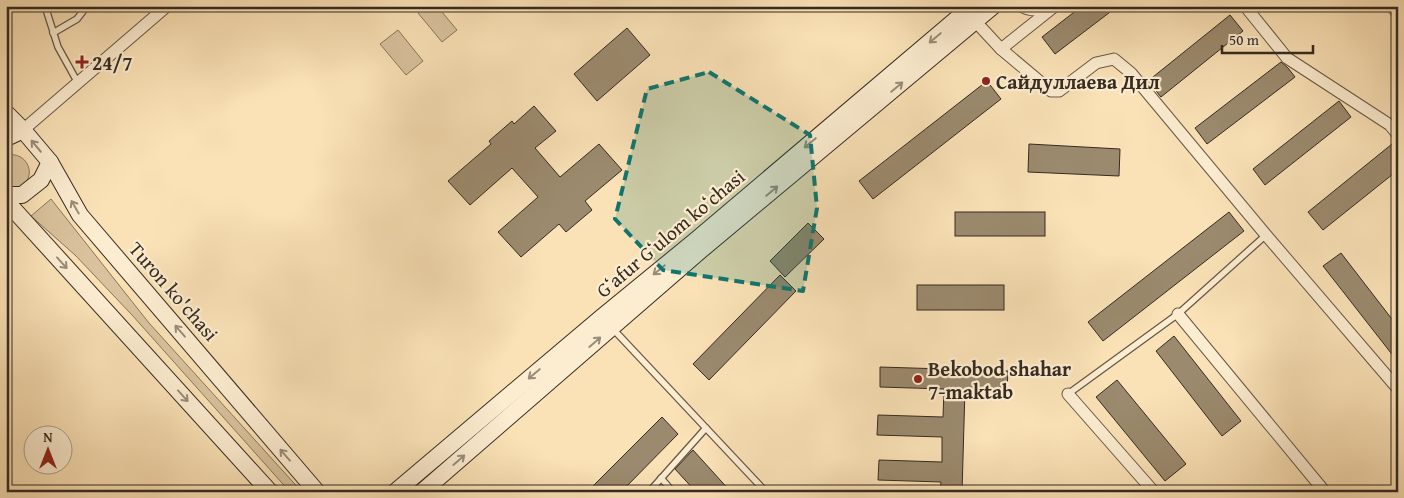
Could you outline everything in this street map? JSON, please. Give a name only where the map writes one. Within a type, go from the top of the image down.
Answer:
[{"type":"main road","name":"Gʻafur Gʻulom koʻchasi","points":[[395,492],[602,317],[698,245],[974,14],[993,6]]},
{"type":"main road","name":"Turon ko'chasi","points":[[6,113],[50,162],[80,215],[317,492]]},
{"type":"main road","points":[[6,138],[23,130]]},
{"type":"main road","points":[[6,195],[22,195],[41,180],[50,162]]},
{"type":"main road","points":[[6,201],[270,492]]},
{"type":"main road","name":"Gʻafur Gʻulom koʻchasi","points":[[422,492],[612,328],[698,245]]},
{"type":"street","points":[[23,130],[167,6]]},
{"type":"street","points":[[1021,6],[1039,10],[1054,7]]},
{"type":"street","points":[[1245,6],[1287,58],[1390,125],[1398,135]]},
{"type":"street","points":[[1001,49],[1054,7]]},
{"type":"street","points":[[974,14],[1001,49],[1050,91],[1059,91],[1096,63],[1114,59],[1131,73],[1398,389]]},
{"type":"street","points":[[1178,314],[1325,492]]},
{"type":"street","points":[[1068,394],[1154,492]]},
{"type":"lane","points":[[45,6],[58,47],[78,83]]},
{"type":"lane","points":[[53,32],[77,19],[87,6]]},
{"type":"lane","points":[[1068,394],[1178,314],[1266,235]]},
{"type":"lane","points":[[612,328],[766,492]]},
{"type":"lane","points":[[649,492],[706,428]]},
{"type":"lane","points":[[662,478],[673,492]]},
{"type":"highlighted area","points":[[709,72],[810,135],[817,208],[803,291],[663,270],[615,219],[647,89]]},
{"type":"shaded area","points":[[427,6],[437,6],[457,30],[442,42],[418,13]]},
{"type":"shaded area","points":[[398,30],[423,61],[406,75],[380,44]]},
{"type":"shaded area","points":[[6,155],[15,155],[23,158],[27,164],[28,178],[24,184],[17,188],[6,189]]},
{"type":"shaded area","points":[[51,199],[149,323],[302,492],[290,492],[132,315],[75,255],[31,216]]},
{"type":"building","points":[[1082,6],[1118,6],[1055,54],[1042,37]]},
{"type":"building","points":[[1230,15],[1243,31],[1161,97],[1148,81]]},
{"type":"building","points":[[627,28],[650,55],[597,101],[574,74]]},
{"type":"building","points":[[1281,62],[1295,77],[1207,144],[1195,128]]},
{"type":"building","points":[[987,81],[1001,99],[873,199],[859,181]]},
{"type":"building","points":[[1339,101],[1351,117],[1265,185],[1253,169]]},
{"type":"building","points":[[534,106],[556,131],[535,148],[560,177],[599,144],[622,170],[585,201],[592,210],[566,232],[559,224],[521,257],[498,232],[538,197],[512,168],[470,205],[448,181],[491,144],[489,141],[512,121],[514,124]]},
{"type":"building","points":[[1029,144],[1120,149],[1119,176],[1028,172]]},
{"type":"building","points":[[1392,144],[1398,152],[1398,170],[1323,230],[1308,212]]},
{"type":"building","points":[[955,212],[1045,212],[1045,236],[955,236]]},
{"type":"building","points":[[1229,212],[1244,231],[1103,341],[1088,322]]},
{"type":"building","points":[[808,223],[824,239],[785,277],[770,261]]},
{"type":"building","points":[[1341,253],[1398,327],[1398,362],[1323,266]]},
{"type":"building","points":[[780,275],[796,291],[709,380],[693,364]]},
{"type":"building","points":[[917,285],[1004,285],[1004,310],[917,310]]},
{"type":"building","points":[[1174,336],[1241,421],[1222,436],[1156,351]]},
{"type":"building","points":[[880,367],[1008,371],[1007,390],[965,389],[962,492],[940,492],[941,482],[878,480],[879,460],[942,462],[942,437],[877,435],[878,415],[943,417],[944,389],[880,387]]},
{"type":"building","points":[[1117,380],[1186,464],[1165,481],[1096,397]]},
{"type":"building","points":[[662,417],[678,434],[621,492],[587,492]]},
{"type":"building","points":[[693,450],[731,492],[696,492],[675,469]]},
{"type":"waterway","points":[[1390,6],[1398,15]]},
{"type":"place","name":"24/7","points":[[82,62]]},
{"type":"place","name":"Сайдуллаева Дил","points":[[986,81]]},
{"type":"place","name":"Bekobod shahar 7-maktab","points":[[918,379]]}]
